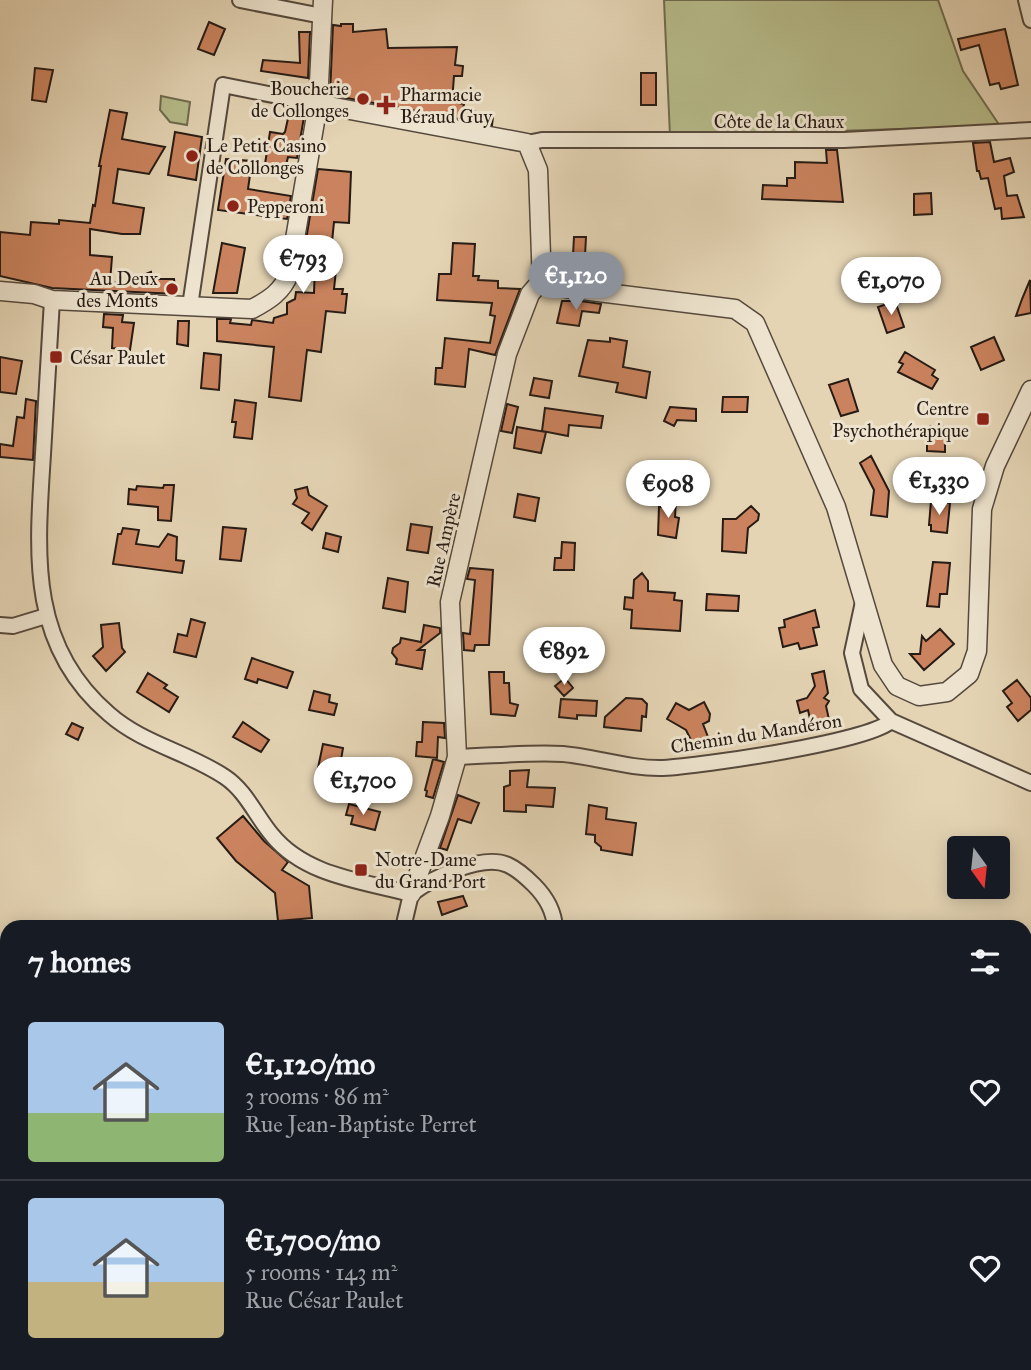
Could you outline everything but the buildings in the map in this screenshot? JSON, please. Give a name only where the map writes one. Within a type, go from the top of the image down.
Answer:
[{"type":"street","points":[[0,291],[34,294],[52,300],[252,309],[266,302],[284,287],[289,274],[318,103],[322,8],[240,0]]},
{"type":"street","points":[[1026,0],[1031,20]]},
{"type":"street","points":[[190,306],[223,85],[527,143],[538,170],[542,285],[735,309],[755,323],[836,507],[883,665],[897,686],[919,696],[947,692],[970,674],[977,651],[982,509],[995,466],[1031,390]]},
{"type":"street","name":"Côte de la Chaux","points":[[527,143],[542,140],[844,140],[1031,130]]},
{"type":"street","name":"Rue Ampère","points":[[411,894],[440,816],[457,757],[450,601],[507,354],[530,295],[536,287],[542,285]]},
{"type":"street","points":[[52,300],[38,532],[40,582],[46,615],[62,658],[85,692],[110,716],[137,735],[227,778],[248,799],[272,835],[295,856],[326,872],[411,894]]},
{"type":"street","points":[[863,603],[852,653],[861,689],[891,721],[1031,783]]},
{"type":"street","points":[[0,625],[13,626],[46,615]]},
{"type":"street","name":"Chemin du Mandéron","points":[[457,757],[562,754],[661,768],[748,757],[859,735],[885,727],[891,721]]},
{"type":"street","points":[[405,920],[411,894],[430,880],[482,863],[506,863],[525,876],[545,896],[555,920]]},
{"type":"green space","points":[[664,0],[938,0],[963,71],[1000,126],[670,136]]},
{"type":"green space","points":[[161,96],[190,102],[187,125],[170,122],[160,110]]},
{"type":"place","name":"Boucherie de Collonges","points":[[363,99]]},
{"type":"place","name":"Pharmacie Béraud Guy","points":[[386,105]]},
{"type":"place","name":"Le Petit Casino de Collonges","points":[[192,156]]},
{"type":"place","name":"Pepperoni","points":[[233,206]]},
{"type":"place","name":"Au Deux des Monts","points":[[172,289]]},
{"type":"place","name":"César Paulet","points":[[56,357]]},
{"type":"place","name":"Centre Psychothérapique","points":[[983,419]]},
{"type":"place","name":"Notre-Dame du Grand Port","points":[[361,870]]}]
